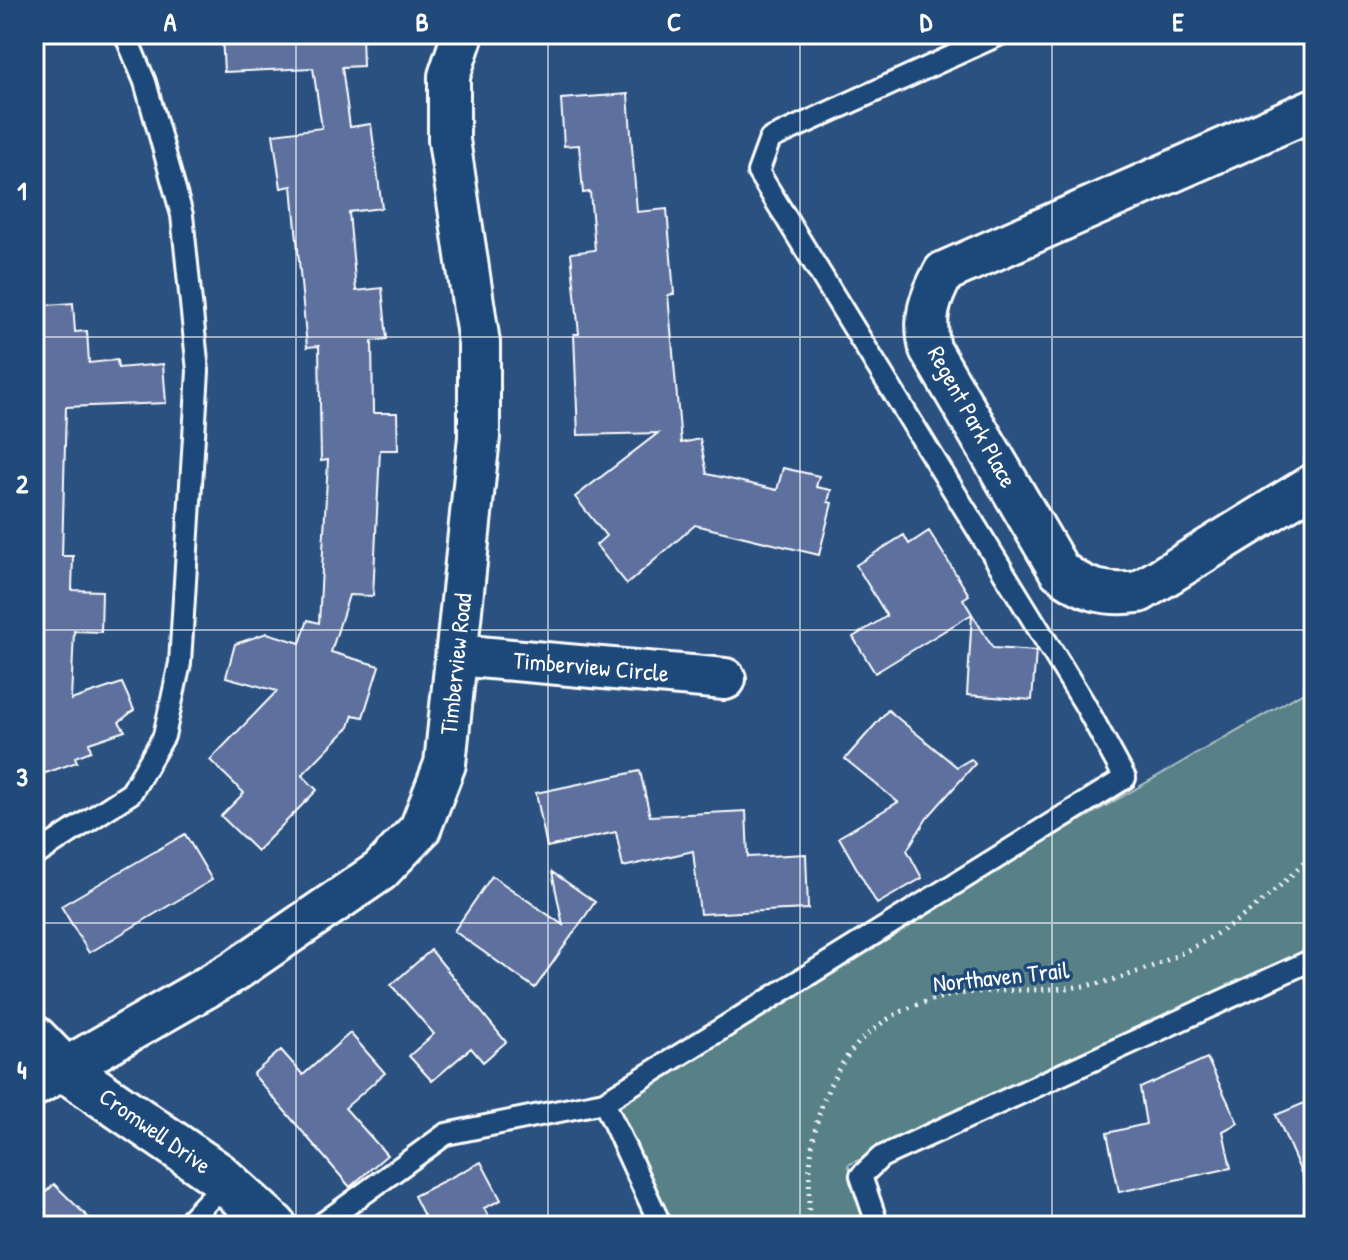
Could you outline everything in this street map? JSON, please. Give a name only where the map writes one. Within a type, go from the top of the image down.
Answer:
[{"type":"street","name":"Timberview Road","points":[[44,1064],[233,972],[380,871],[420,829],[445,764],[479,437],[479,343],[449,140],[449,76],[463,34]]},
{"type":"street","name":"Regent Park Place","points":[[1314,109],[944,272],[927,304],[926,327],[930,349],[1059,570],[1079,586],[1109,595],[1139,592],[1314,484]]},
{"type":"street","name":"Timberview Circle","points":[[457,655],[725,679]]},
{"type":"street","name":"Cromwell Drive","points":[[44,1064],[226,1182],[274,1226]]},
{"type":"lane","points":[[34,856],[131,793],[164,736],[180,663],[198,371],[182,215],[145,82],[125,34]]},
{"type":"lane","points":[[319,1226],[446,1134],[604,1102],[1125,778],[1084,703],[758,172],[770,139],[1001,34]]},
{"type":"lane","points":[[878,1226],[861,1176],[881,1157],[1314,959]]},
{"type":"lane","points":[[604,1102],[661,1226]]},
{"type":"lane","points":[[184,1226],[226,1182]]},
{"type":"path","name":"Northaven Trail","points":[[808,1226],[812,1143],[821,1105],[849,1049],[869,1031],[919,1005],[958,994],[1077,986],[1112,980],[1196,946],[1233,924],[1290,879],[1314,851]]},
{"type":"green space","points":[[1314,686],[1314,949],[848,1165],[876,1226],[650,1226],[599,1098]]},
{"type":"building","points":[[222,34],[362,34],[363,66],[342,67],[350,127],[371,124],[382,208],[349,212],[356,291],[382,288],[387,339],[372,341],[373,413],[397,413],[398,450],[380,450],[373,596],[349,595],[331,652],[379,666],[363,717],[353,715],[349,727],[302,775],[317,790],[257,851],[221,816],[244,793],[210,760],[277,691],[226,677],[235,644],[267,633],[300,643],[308,620],[319,623],[328,460],[321,461],[319,346],[307,347],[292,186],[281,188],[273,134],[322,128],[313,68],[224,72]]},
{"type":"building","points":[[628,94],[637,212],[667,209],[674,294],[668,295],[681,443],[700,439],[707,474],[777,490],[783,468],[819,476],[816,487],[831,490],[828,502],[832,503],[819,555],[695,525],[627,584],[596,545],[606,536],[575,497],[658,433],[578,435],[574,334],[579,334],[571,253],[595,250],[590,192],[583,193],[579,145],[564,146],[561,99]]},
{"type":"building","points":[[73,303],[75,332],[87,331],[89,363],[117,360],[118,368],[163,364],[166,403],[66,407],[62,556],[73,556],[72,590],[102,591],[101,632],[74,631],[71,700],[122,683],[134,710],[119,722],[125,731],[89,743],[91,751],[75,757],[77,762],[34,777],[34,306]]},
{"type":"building","points":[[929,531],[969,595],[963,599],[972,614],[875,673],[853,637],[887,616],[856,565],[904,535],[909,544]]},
{"type":"building","points":[[972,614],[993,648],[1036,651],[1032,700],[967,695]]},
{"type":"building","points":[[888,710],[957,767],[971,759],[975,764],[927,818],[907,850],[922,878],[877,904],[839,837],[898,802],[845,759]]},
{"type":"building","points":[[640,771],[650,816],[746,811],[748,857],[806,854],[808,909],[700,914],[693,851],[623,867],[616,832],[547,847],[536,793]]},
{"type":"building","points":[[185,834],[212,880],[89,953],[61,906]]},
{"type":"building","points":[[552,872],[595,902],[535,988],[454,931],[492,876],[563,925]]},
{"type":"building","points":[[431,950],[506,1042],[483,1062],[471,1048],[432,1081],[409,1056],[434,1034],[391,985]]},
{"type":"building","points":[[350,1033],[385,1073],[345,1108],[387,1155],[350,1187],[253,1074],[281,1050],[303,1075]]},
{"type":"building","points":[[1207,1058],[1238,1123],[1223,1131],[1231,1168],[1119,1192],[1107,1133],[1146,1124],[1140,1088]]},
{"type":"building","points":[[1314,1099],[1314,1202],[1276,1115]]},
{"type":"building","points":[[481,1162],[501,1200],[484,1208],[493,1226],[429,1226],[414,1196]]},
{"type":"building","points":[[54,1184],[97,1226],[34,1226],[34,1204]]}]
